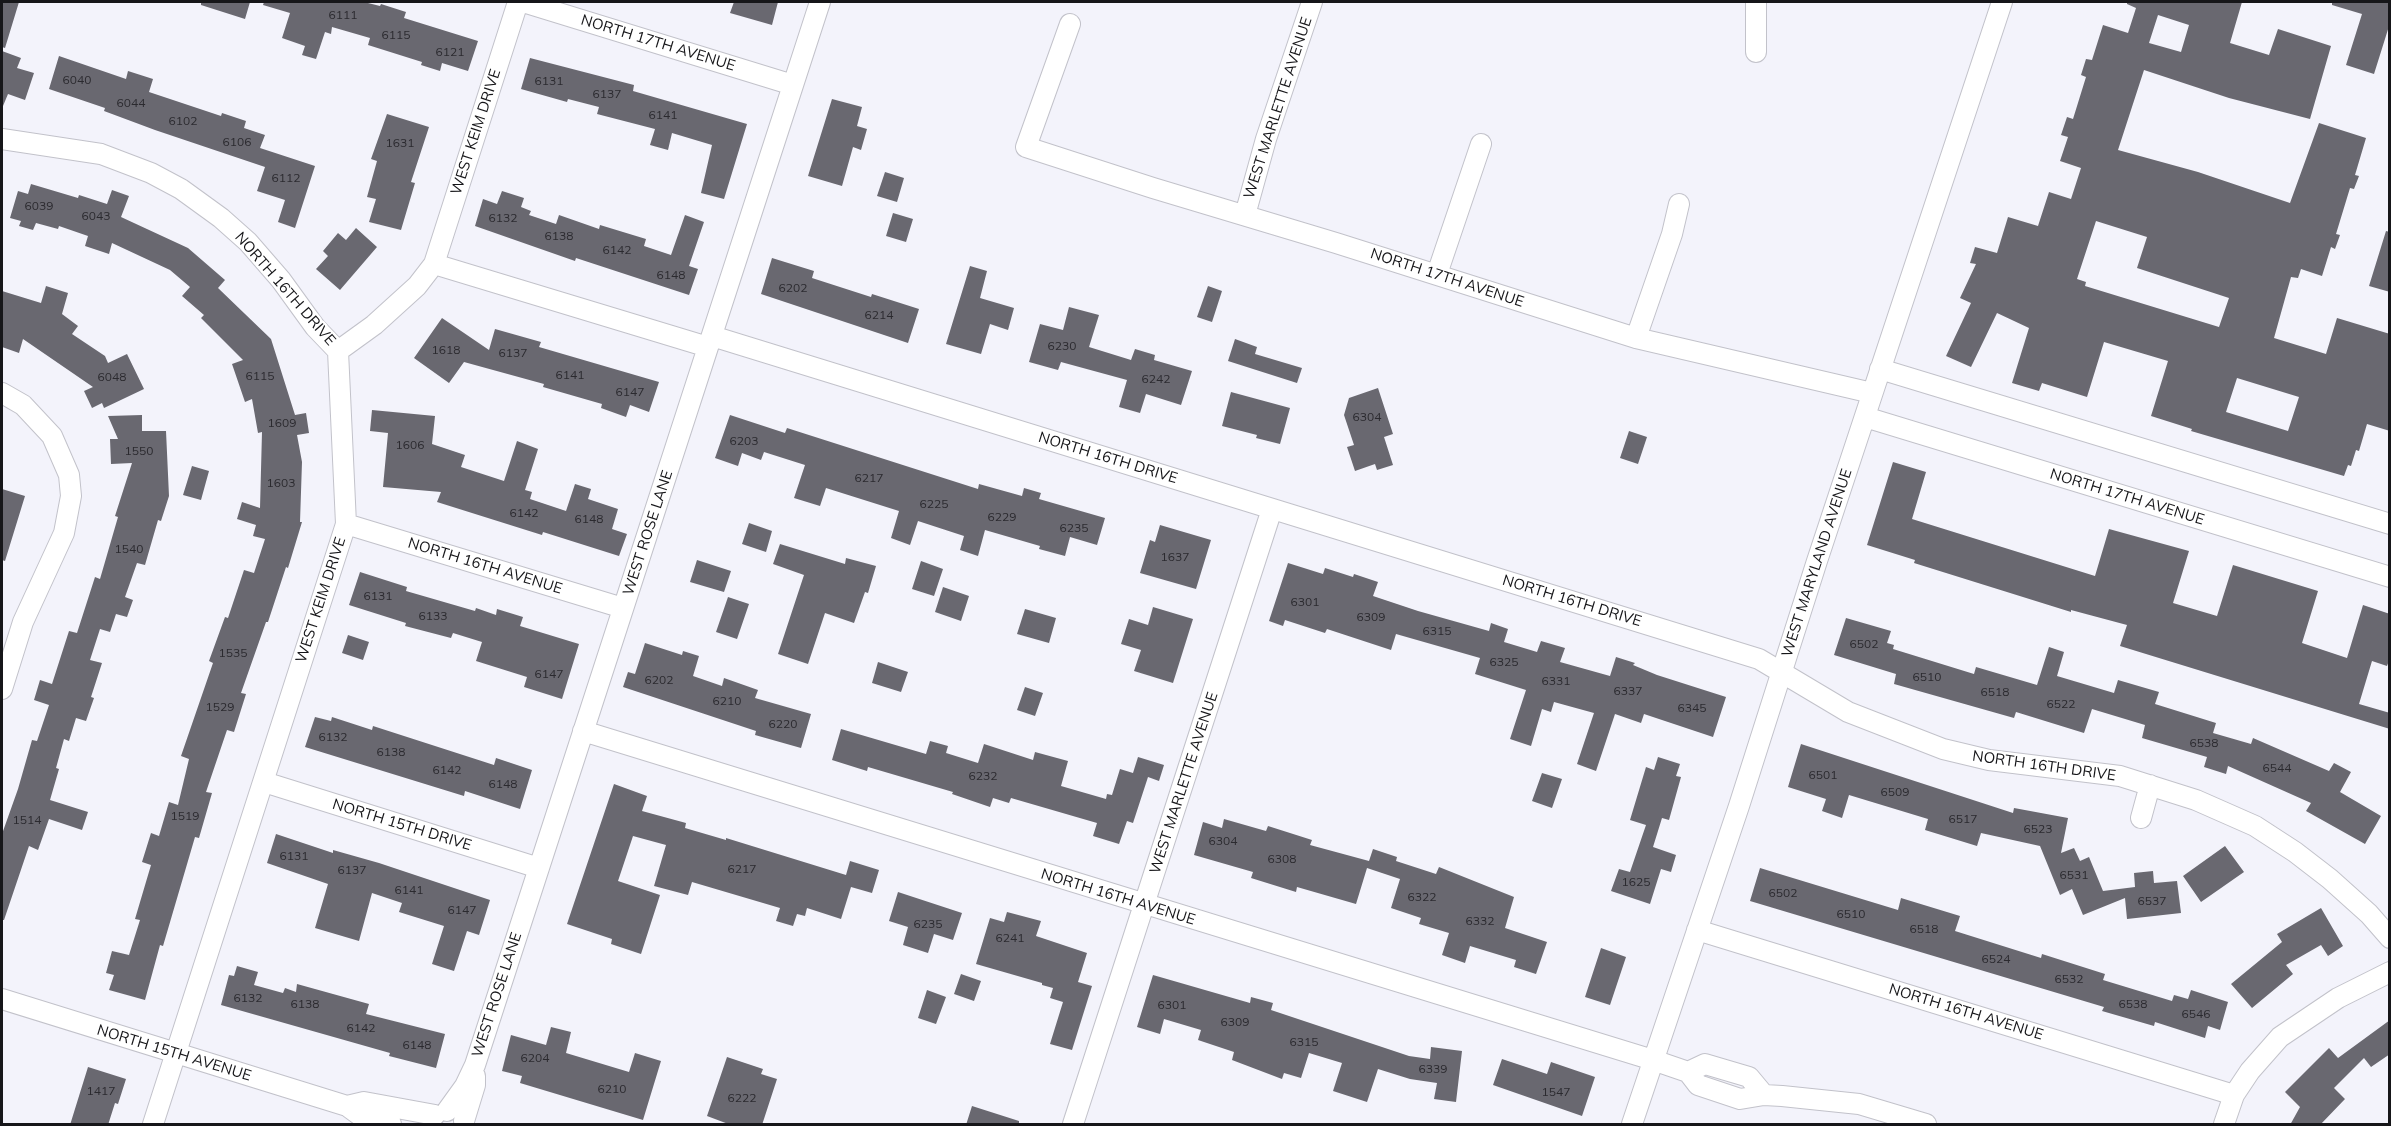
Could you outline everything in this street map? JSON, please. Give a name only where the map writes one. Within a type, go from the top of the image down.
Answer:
[{"type":"street","name":"NORTH 17TH AVENUE","points":[[520,2],[793,84]]},
{"type":"street","name":"WEST KEIM DRIVE","points":[[153,1125],[346,524],[338,351],[374,326],[417,286],[434,264],[520,2]]},
{"type":"street","name":"WEST ROSE LANE","points":[[437,1117],[465,1086],[475,1065],[820,2]]},
{"type":"street","name":"WEST MARLETTE AVENUE","points":[[1245,215],[1266,139],[1312,2]]},
{"type":"street","points":[[1756,2],[1756,52]]},
{"type":"street","name":"WEST MARYLAND AVENUE","points":[[1632,1125],[2002,2]]},
{"type":"street","name":"NORTH 17TH AVENUE","points":[[1070,24],[1026,147],[1636,338],[1872,393]]},
{"type":"street","name":"NORTH 16TH DRIVE","points":[[2,139],[101,154],[152,173],[181,189],[221,218],[248,242],[281,280],[315,327],[338,351]]},
{"type":"street","points":[[1437,274],[1480,144]]},
{"type":"street","points":[[1636,338],[1672,234],[1679,204]]},
{"type":"street","name":"NORTH 16TH DRIVE","points":[[434,264],[710,342],[1272,509],[1760,659],[1848,712],[1943,749],[1989,760],[2120,776],[2196,800],[2256,826],[2295,852],[2369,914],[2390,938]]},
{"type":"street","points":[[1880,369],[2390,524]]},
{"type":"street","points":[[2,393],[23,405],[52,436],[69,475],[71,496],[64,533],[26,615],[2,689]]},
{"type":"street","name":"NORTH 17TH AVENUE","points":[[1865,417],[2390,577]]},
{"type":"street","name":"WEST MARLETTE AVENUE","points":[[1073,1125],[1272,509]]},
{"type":"street","name":"NORTH 16TH AVENUE","points":[[346,524],[623,608]]},
{"type":"street","name":"NORTH 16TH AVENUE","points":[[583,731],[1653,1060]]},
{"type":"street","name":"NORTH 15TH DRIVE","points":[[264,782],[539,868]]},
{"type":"street","points":[[2141,818],[2150,785]]},
{"type":"street","name":"NORTH 16TH AVENUE","points":[[1697,930],[2234,1095]]},
{"type":"street","points":[[2224,1125],[2234,1095],[2250,1071],[2280,1037],[2338,998],[2390,972]]},
{"type":"street","name":"NORTH 15TH AVENUE","points":[[2,999],[347,1106],[362,1117],[390,1125]]},
{"type":"street","points":[[1653,1060],[1688,1072],[1698,1085],[1740,1099],[1764,1095],[1859,1104],[1926,1125]]},
{"type":"street","points":[[1688,1072],[1705,1064],[1749,1077],[1764,1095]]},
{"type":"street","name":"WEST ROSE LANE","points":[[465,1123],[475,1085],[475,1065]]},
{"type":"street","points":[[1722,1093],[1729,1071]]},
{"type":"street","name":"NORTH 15TH AVENUE","points":[[347,1106],[364,1102],[437,1117]]},
{"type":"street","points":[[437,1117],[457,1114],[465,1123]]},
{"type":"building","points":[[2,2],[19,2],[5,48],[2,47]]},
{"type":"building","points":[[201,2],[250,2],[245,19],[201,5]]},
{"type":"building","points":[[264,2],[364,2],[380,6],[381,4],[406,12],[404,18],[478,41],[468,71],[442,63],[440,71],[421,65],[422,62],[368,45],[370,38],[332,27],[331,34],[325,32],[316,59],[302,55],[305,46],[282,38],[290,13],[263,5]]},
{"type":"building","points":[[734,2],[778,2],[772,25],[730,13]]},
{"type":"building","points":[[2127,2],[2242,2],[2230,43],[2269,55],[2278,29],[2331,46],[2310,119],[2229,98],[2144,70],[2118,150],[2198,172],[2290,203],[2319,123],[2366,138],[2355,175],[2359,176],[2354,189],[2350,188],[2336,234],[2340,235],[2335,249],[2331,247],[2322,276],[2301,269],[2298,278],[2291,277],[2274,338],[2326,354],[2337,318],[2390,334],[2390,431],[2367,424],[2359,451],[2356,450],[2351,466],[2348,465],[2344,476],[2191,431],[2192,429],[2151,416],[2168,361],[2104,342],[2087,397],[2042,383],[2039,391],[2012,383],[2029,328],[1997,313],[1971,367],[1946,356],[1971,303],[1960,298],[1976,264],[1970,263],[1975,247],[1997,253],[2008,217],[2038,226],[2049,192],[2071,199],[2081,168],[2060,161],[2068,137],[2061,135],[2067,117],[2073,119],[2086,77],[2081,75],[2086,59],[2092,60],[2103,25],[2128,33],[2136,8]],"holes":[[[2158,15],[2189,25],[2181,52],[2149,43]],[[2096,221],[2147,237],[2137,268],[2229,298],[2219,327],[2085,286],[2086,282],[2077,279]],[[2237,378],[2299,397],[2288,431],[2226,412]]]},
{"type":"building","points":[[2332,2],[2390,2],[2390,23],[2374,74],[2346,65],[2362,14],[2332,5]]},
{"type":"building","points":[[2,51],[21,58],[17,68],[34,73],[25,100],[8,94],[3,106]]},
{"type":"building","points":[[59,56],[126,79],[128,71],[153,79],[149,92],[221,116],[222,113],[246,121],[244,128],[265,135],[260,148],[315,166],[295,228],[278,222],[285,200],[257,191],[265,167],[155,130],[104,111],[105,108],[49,89]]},
{"type":"building","points":[[530,58],[634,85],[633,91],[747,124],[724,199],[701,193],[712,145],[672,133],[668,150],[650,145],[655,129],[597,114],[599,107],[568,99],[567,102],[521,89]]},
{"type":"building","points":[[832,99],[862,107],[857,126],[867,129],[861,150],[853,147],[842,186],[808,176]]},
{"type":"building","points":[[387,114],[429,127],[411,182],[415,183],[401,230],[369,222],[376,199],[367,197],[377,161],[371,159]]},
{"type":"building","points":[[885,172],[904,178],[897,202],[877,196]]},
{"type":"building","points":[[31,184],[107,204],[112,190],[129,196],[121,217],[188,248],[225,280],[218,288],[271,339],[295,415],[306,413],[309,433],[297,435],[302,462],[300,522],[302,522],[288,568],[286,567],[241,693],[246,694],[234,732],[227,730],[206,792],[212,793],[199,838],[195,837],[145,1000],[109,990],[114,975],[106,973],[112,951],[129,955],[140,920],[135,919],[151,865],[142,862],[151,833],[159,836],[169,802],[178,805],[189,759],[181,756],[213,663],[209,661],[225,617],[228,618],[244,570],[254,573],[265,539],[253,536],[256,525],[237,519],[242,502],[260,508],[262,432],[258,433],[252,399],[245,402],[232,364],[243,360],[201,318],[204,315],[182,296],[190,287],[170,270],[112,243],[109,254],[85,246],[88,236],[59,226],[58,229],[36,223],[33,230],[19,226],[21,221],[10,218],[18,191],[28,194]]},
{"type":"building","points":[[502,191],[524,198],[521,207],[531,211],[529,215],[556,224],[559,215],[599,229],[600,225],[646,239],[644,246],[671,255],[685,215],[704,222],[689,266],[698,269],[689,295],[576,258],[575,261],[475,226],[483,199],[497,204]]},
{"type":"building","points":[[893,213],[913,219],[906,242],[886,236]]},
{"type":"building","points":[[356,228],[377,247],[340,290],[316,269],[328,256],[323,251],[338,233],[346,240]]},
{"type":"building","points":[[2386,231],[2390,232],[2390,292],[2369,286]]},
{"type":"building","points":[[772,258],[814,271],[812,278],[871,297],[872,294],[919,309],[908,343],[761,294]]},
{"type":"building","points":[[970,266],[987,271],[980,298],[1014,308],[1008,330],[990,324],[981,354],[946,344]]},
{"type":"building","points":[[46,286],[68,293],[62,314],[78,326],[72,334],[105,356],[108,363],[127,354],[144,389],[104,408],[102,403],[92,408],[84,391],[93,387],[23,339],[19,353],[2,347],[2,291],[41,303]]},
{"type":"building","points":[[1208,286],[1222,291],[1212,322],[1197,317]]},
{"type":"building","points":[[1069,307],[1099,315],[1089,347],[1131,360],[1135,349],[1155,355],[1154,360],[1192,371],[1181,405],[1146,394],[1140,413],[1119,407],[1127,380],[1061,362],[1058,370],[1029,362],[1040,324],[1063,330]]},
{"type":"building","points":[[442,318],[489,350],[495,329],[541,342],[539,347],[659,382],[649,412],[630,405],[626,417],[601,408],[602,404],[543,387],[544,384],[464,362],[449,383],[414,358]]},
{"type":"building","points":[[1235,339],[1257,347],[1255,354],[1302,368],[1297,383],[1228,361]]},
{"type":"building","points":[[1378,388],[1393,434],[1384,437],[1393,465],[1377,470],[1375,464],[1355,471],[1347,447],[1354,445],[1344,415],[1349,398]]},
{"type":"building","points":[[1231,392],[1290,408],[1280,444],[1222,426]]},
{"type":"building","points":[[372,410],[435,416],[432,444],[465,455],[461,467],[504,481],[517,441],[538,449],[525,490],[532,492],[530,499],[566,511],[575,484],[591,489],[588,499],[618,509],[612,529],[627,534],[619,556],[437,502],[441,492],[383,487],[388,433],[370,431]]},
{"type":"building","points":[[142,415],[142,431],[166,431],[169,496],[161,521],[158,520],[145,565],[137,563],[125,597],[133,600],[127,617],[116,614],[110,632],[100,629],[90,660],[102,663],[91,697],[94,698],[86,721],[76,718],[69,741],[64,739],[56,768],[59,769],[50,800],[88,812],[82,830],[49,819],[38,850],[29,846],[4,920],[2,920],[2,834],[32,740],[37,741],[49,705],[34,700],[40,680],[52,684],[69,631],[77,633],[95,577],[100,579],[118,517],[115,516],[132,463],[111,464],[110,439],[118,439],[108,416]]},
{"type":"building","points":[[730,415],[785,433],[787,428],[978,489],[979,484],[1022,496],[1024,488],[1041,493],[1039,499],[1105,518],[1097,545],[1070,537],[1065,556],[985,530],[978,556],[960,550],[964,536],[918,521],[910,545],[891,538],[899,511],[826,488],[820,506],[794,498],[805,465],[764,452],[761,460],[742,453],[738,466],[715,458]]},
{"type":"building","points":[[1629,431],[1647,437],[1638,464],[1620,458]]},
{"type":"building","points":[[1893,462],[1926,472],[1912,519],[2095,576],[2109,529],[2189,551],[2173,603],[2217,616],[2233,565],[2318,591],[2302,643],[2347,658],[2363,605],[2390,614],[2390,658],[2387,666],[2372,661],[2359,704],[2390,713],[2390,729],[2120,646],[2127,625],[2071,610],[2071,612],[1914,563],[1915,560],[1867,545]]},
{"type":"building","points":[[192,466],[209,471],[201,500],[183,495]]},
{"type":"building","points":[[2,489],[25,496],[5,561],[2,560]]},
{"type":"building","points":[[749,523],[772,531],[766,552],[742,544]]},
{"type":"building","points":[[1160,525],[1211,540],[1196,589],[1140,573],[1150,540],[1155,542]]},
{"type":"building","points":[[780,544],[845,564],[846,558],[876,566],[868,593],[865,592],[854,623],[825,613],[808,664],[778,654],[804,575],[773,564]]},
{"type":"building","points":[[697,560],[731,571],[724,592],[690,582]]},
{"type":"building","points":[[921,561],[943,569],[934,596],[912,589]]},
{"type":"building","points":[[1288,563],[1323,574],[1325,568],[1378,582],[1373,596],[1418,611],[1489,631],[1491,623],[1508,629],[1504,642],[1537,652],[1541,641],[1565,648],[1560,662],[1610,676],[1616,657],[1635,663],[1633,665],[1657,675],[1726,697],[1713,737],[1644,714],[1641,723],[1615,714],[1596,771],[1577,764],[1594,713],[1554,702],[1551,712],[1542,709],[1531,746],[1510,739],[1526,690],[1475,674],[1480,658],[1396,634],[1391,650],[1327,629],[1325,633],[1285,620],[1283,626],[1269,621]]},
{"type":"building","points":[[360,572],[407,587],[406,591],[475,611],[476,608],[496,615],[497,609],[523,617],[520,626],[579,644],[562,699],[524,687],[527,677],[476,661],[482,642],[453,633],[451,638],[405,626],[406,623],[349,605]]},
{"type":"building","points":[[943,587],[969,596],[961,621],[935,612]]},
{"type":"building","points":[[728,597],[749,604],[737,639],[716,632]]},
{"type":"building","points":[[1153,607],[1193,619],[1173,683],[1134,671],[1141,650],[1121,644],[1129,619],[1148,625]]},
{"type":"building","points":[[1025,609],[1056,618],[1049,643],[1017,634]]},
{"type":"building","points":[[1846,618],[1891,631],[1887,643],[1894,645],[1893,649],[1974,674],[1976,667],[2037,685],[2049,647],[2064,652],[2057,676],[2114,693],[2118,680],[2159,692],[2155,704],[2216,723],[2213,733],[2251,744],[2253,738],[2329,771],[2334,763],[2351,772],[2340,792],[2381,816],[2365,844],[2306,811],[2311,803],[2228,766],[2226,774],[2204,767],[2207,757],[2142,738],[2145,725],[2092,709],[2084,733],[2016,712],[2014,718],[1894,684],[1896,674],[1834,655]]},
{"type":"building","points":[[348,635],[369,642],[363,660],[342,653]]},
{"type":"building","points":[[645,643],[682,655],[683,651],[699,656],[693,676],[722,686],[724,678],[758,690],[755,698],[811,714],[801,748],[755,735],[756,731],[623,687],[628,672],[635,674]]},
{"type":"building","points":[[878,662],[908,672],[901,692],[872,683]]},
{"type":"building","points":[[1025,687],[1043,693],[1035,716],[1017,710]]},
{"type":"building","points":[[315,717],[331,721],[332,717],[372,730],[373,726],[494,765],[496,758],[532,770],[520,809],[465,791],[464,796],[305,747]]},
{"type":"building","points":[[841,729],[926,754],[930,741],[948,746],[946,753],[978,763],[984,744],[1033,760],[1035,752],[1068,761],[1061,786],[1106,799],[1107,794],[1112,795],[1120,769],[1133,773],[1138,757],[1164,765],[1159,781],[1148,777],[1133,823],[1127,821],[1119,844],[1093,836],[1097,823],[1011,798],[1009,803],[993,798],[990,807],[952,794],[953,792],[868,767],[867,771],[832,760]]},
{"type":"building","points":[[1801,744],[2013,813],[2014,808],[2068,818],[2061,853],[2074,848],[2080,861],[2089,857],[2103,891],[2135,887],[2134,873],[2153,871],[2154,883],[2177,881],[2181,913],[2127,919],[2125,898],[2083,915],[2072,889],[2060,895],[2040,846],[1981,833],[1977,846],[1925,830],[1928,819],[1849,795],[1842,818],[1822,811],[1826,799],[1788,787]]},
{"type":"building","points":[[1658,757],[1680,764],[1676,776],[1681,777],[1669,820],[1662,818],[1653,847],[1676,855],[1671,872],[1661,869],[1650,904],[1611,891],[1619,869],[1630,872],[1646,825],[1630,820],[1646,767],[1654,770]]},
{"type":"building","points":[[1542,773],[1562,779],[1552,808],[1532,801]]},
{"type":"building","points":[[614,784],[647,796],[642,811],[686,823],[685,828],[726,840],[726,838],[846,875],[850,861],[879,870],[872,893],[851,887],[841,919],[807,908],[805,916],[797,914],[793,926],[776,921],[780,908],[692,882],[688,895],[654,886],[666,845],[633,836],[618,881],[660,895],[641,954],[611,944],[612,939],[567,924]]},
{"type":"building","points":[[1224,819],[1266,831],[1268,826],[1312,840],[1310,845],[1369,861],[1373,849],[1397,857],[1396,861],[1436,874],[1439,867],[1514,897],[1505,928],[1547,942],[1536,974],[1514,967],[1516,960],[1470,946],[1465,963],[1442,955],[1449,933],[1419,924],[1421,918],[1391,908],[1400,879],[1367,868],[1356,904],[1297,887],[1296,892],[1251,878],[1253,872],[1194,855],[1203,822],[1222,828]]},
{"type":"building","points":[[276,834],[333,853],[333,850],[379,863],[490,900],[479,935],[467,931],[454,971],[432,964],[444,926],[399,912],[402,903],[372,893],[359,941],[315,928],[328,884],[267,863]]},
{"type":"building","points":[[2225,846],[2244,872],[2201,902],[2183,876]]},
{"type":"building","points":[[1760,868],[1898,910],[1901,898],[1960,916],[1955,931],[2041,958],[2042,954],[2105,974],[2103,980],[2172,1001],[2174,995],[2188,999],[2191,990],[2228,1002],[2220,1030],[2208,1026],[2205,1038],[2155,1022],[2154,1026],[2102,1011],[2104,1007],[1750,901]]},
{"type":"building","points":[[898,892],[962,913],[953,940],[934,934],[928,953],[903,945],[908,927],[889,921]]},
{"type":"building","points":[[2321,908],[2343,946],[2328,956],[2321,945],[2286,965],[2293,974],[2252,1008],[2231,984],[2282,942],[2277,934]]},
{"type":"building","points":[[1007,912],[1041,921],[1036,936],[1087,953],[1078,982],[1092,986],[1072,1050],[1050,1044],[1063,1002],[1050,998],[1053,988],[976,964],[990,918],[1004,922]]},
{"type":"building","points":[[1601,948],[1626,957],[1610,1005],[1585,997]]},
{"type":"building","points":[[237,966],[258,972],[254,985],[283,993],[285,988],[296,992],[297,984],[369,1004],[366,1014],[445,1034],[436,1068],[221,1005],[229,975],[234,976]]},
{"type":"building","points":[[961,974],[981,981],[974,1001],[954,994]]},
{"type":"building","points":[[1153,975],[1250,1003],[1251,997],[1273,1003],[1271,1010],[1409,1056],[1430,1059],[1431,1047],[1462,1051],[1456,1102],[1434,1099],[1437,1083],[1410,1079],[1378,1069],[1367,1102],[1333,1091],[1342,1063],[1309,1053],[1301,1078],[1284,1073],[1282,1079],[1232,1060],[1234,1052],[1198,1040],[1201,1030],[1164,1019],[1160,1034],[1137,1027]]},
{"type":"building","points":[[927,990],[946,997],[936,1024],[918,1018]]},
{"type":"building","points":[[2390,1020],[2390,1054],[2371,1067],[2364,1058],[2334,1088],[2345,1099],[2320,1125],[2290,1125],[2300,1107],[2285,1092],[2329,1048],[2338,1058]]},
{"type":"building","points":[[551,1027],[571,1032],[566,1053],[629,1072],[635,1053],[661,1061],[643,1120],[520,1083],[522,1076],[502,1071],[511,1035],[546,1045]]},
{"type":"building","points":[[727,1057],[763,1069],[761,1074],[777,1079],[762,1125],[731,1125],[707,1116]]},
{"type":"building","points":[[1502,1059],[1547,1074],[1551,1062],[1595,1077],[1582,1116],[1493,1085]]},
{"type":"building","points":[[88,1067],[126,1079],[108,1125],[70,1125]]},
{"type":"building","points":[[972,1106],[1019,1121],[1019,1125],[966,1125]]}]
